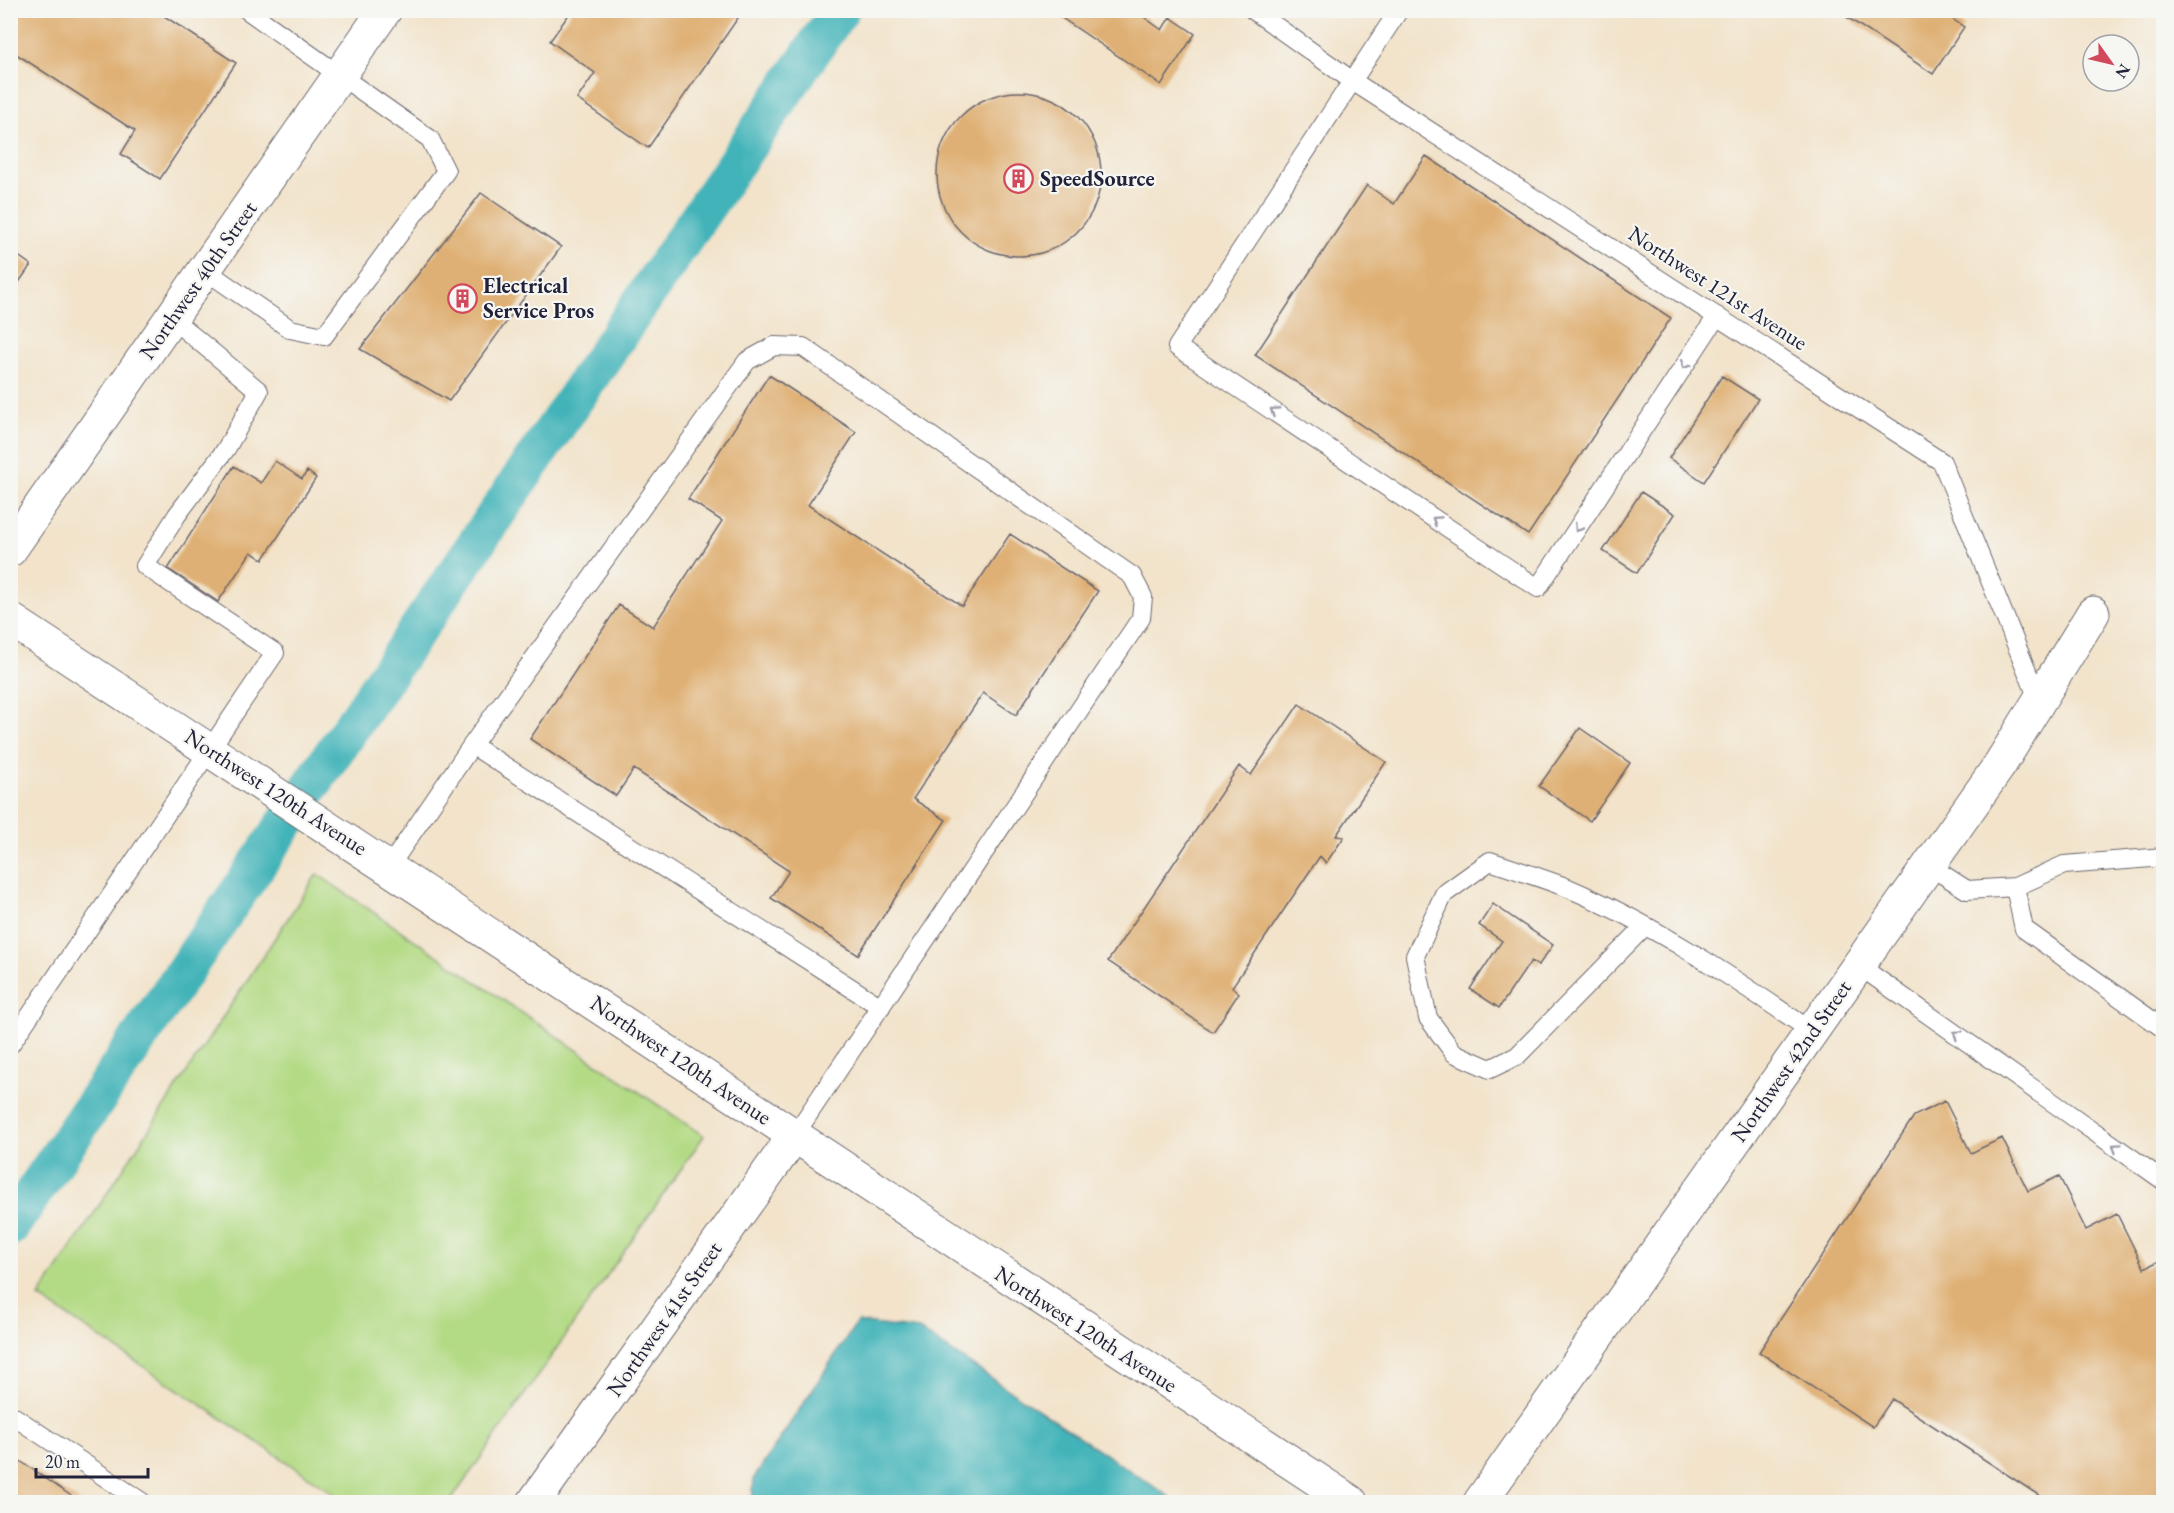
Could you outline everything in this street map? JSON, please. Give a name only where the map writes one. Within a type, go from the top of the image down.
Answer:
[{"type":"street","name":"Northwest 40th Street","points":[[10,549],[385,10]]},
{"type":"street","name":"Northwest 42nd Street","points":[[1480,1503],[1999,766],[2093,613]]},
{"type":"street","name":"Northwest 120th Avenue","points":[[10,619],[1352,1503]]},
{"type":"street","name":"Northwest 41st Street","points":[[534,1503],[794,1136]]},
{"type":"lane","points":[[205,270],[290,328],[324,336],[446,171],[430,138],[247,10]]},
{"type":"lane","name":"Northwest 121st Avenue","points":[[1253,10],[1354,82],[1942,462],[2039,701]]},
{"type":"lane","points":[[1399,10],[1354,82],[1177,347],[1538,588],[1717,316]]},
{"type":"lane","points":[[10,1045],[212,750],[275,653],[145,566],[177,515],[226,449],[259,391],[171,318]]},
{"type":"lane","points":[[389,867],[472,745],[747,361],[774,346],[803,347],[1132,576],[1143,597],[1141,618],[794,1136]]},
{"type":"lane","points":[[472,745],[881,1007]]},
{"type":"lane","points":[[1928,865],[1967,890],[2015,888],[2064,865],[2163,857]]},
{"type":"lane","points":[[1644,927],[1518,1056],[1490,1069],[1454,1053],[1428,1018],[1415,956],[1444,894],[1490,861],[1568,889],[1644,927],[1729,975],[1811,1031]]},
{"type":"lane","points":[[2015,888],[2024,929],[2163,1029]]},
{"type":"lane","points":[[1858,965],[2163,1181]]},
{"type":"lane","points":[[10,1414],[142,1503]]},
{"type":"green space","points":[[317,874],[704,1136],[450,1502],[347,1502],[39,1297]]},
{"type":"water","points":[[857,1322],[919,1330],[1177,1502],[752,1502],[754,1478]]},
{"type":"building","points":[[10,10],[155,10],[236,63],[160,179],[121,154],[135,131],[10,50]]},
{"type":"building","points":[[572,10],[733,10],[740,15],[648,148],[577,99],[595,73],[550,41]]},
{"type":"building","points":[[1050,10],[1134,10],[1162,30],[1170,17],[1195,34],[1161,85]]},
{"type":"building","points":[[1836,10],[1939,10],[1964,27],[1933,74]]},
{"type":"building","name":"SpeedSource","points":[[1019,92],[1050,98],[1077,116],[1095,143],[1101,174],[1095,205],[1077,232],[1050,250],[1019,256],[988,250],[961,232],[943,205],[937,174],[943,143],[961,116],[988,98]]},
{"type":"building","points":[[1426,156],[1671,318],[1528,535],[1255,355],[1367,185],[1394,204]]},
{"type":"building","name":"Electrical Service Pros","points":[[481,193],[561,247],[449,401],[360,349]]},
{"type":"building","points":[[10,250],[31,265],[10,295]]},
{"type":"building","points":[[769,375],[856,432],[808,505],[962,606],[1010,534],[1098,591],[1016,715],[983,693],[913,799],[946,820],[858,955],[771,898],[789,871],[634,769],[616,796],[530,739],[619,605],[653,627],[722,521],[688,499]]},
{"type":"building","points":[[1722,376],[1758,399],[1704,482],[1669,458]]},
{"type":"building","points":[[275,461],[302,479],[307,471],[316,478],[263,560],[251,552],[218,602],[168,569],[234,466],[261,483]]},
{"type":"building","points":[[1641,492],[1675,514],[1637,573],[1603,551]]},
{"type":"building","points":[[1299,704],[1386,762],[1336,836],[1344,837],[1326,863],[1320,856],[1232,987],[1239,993],[1213,1032],[1108,961],[1239,766],[1251,775]]},
{"type":"building","points":[[1580,728],[1630,763],[1590,821],[1539,786]]},
{"type":"building","points":[[1493,904],[1553,945],[1538,966],[1531,961],[1499,1008],[1470,989],[1502,941],[1479,925]]},
{"type":"building","points":[[1945,1101],[1971,1153],[2002,1138],[2028,1191],[2059,1176],[2086,1230],[2117,1214],[2144,1268],[2164,1259],[2164,1502],[2049,1502],[1892,1399],[1873,1427],[1759,1352],[1914,1116]]},
{"type":"building","points":[[10,1454],[80,1502],[10,1502]]},
{"type":"waterway","points":[[10,1227],[840,10]]},
{"type":"place","name":"SpeedSource","points":[[1019,178]]},
{"type":"place","name":"Electrical Service Pros","points":[[462,298]]}]
